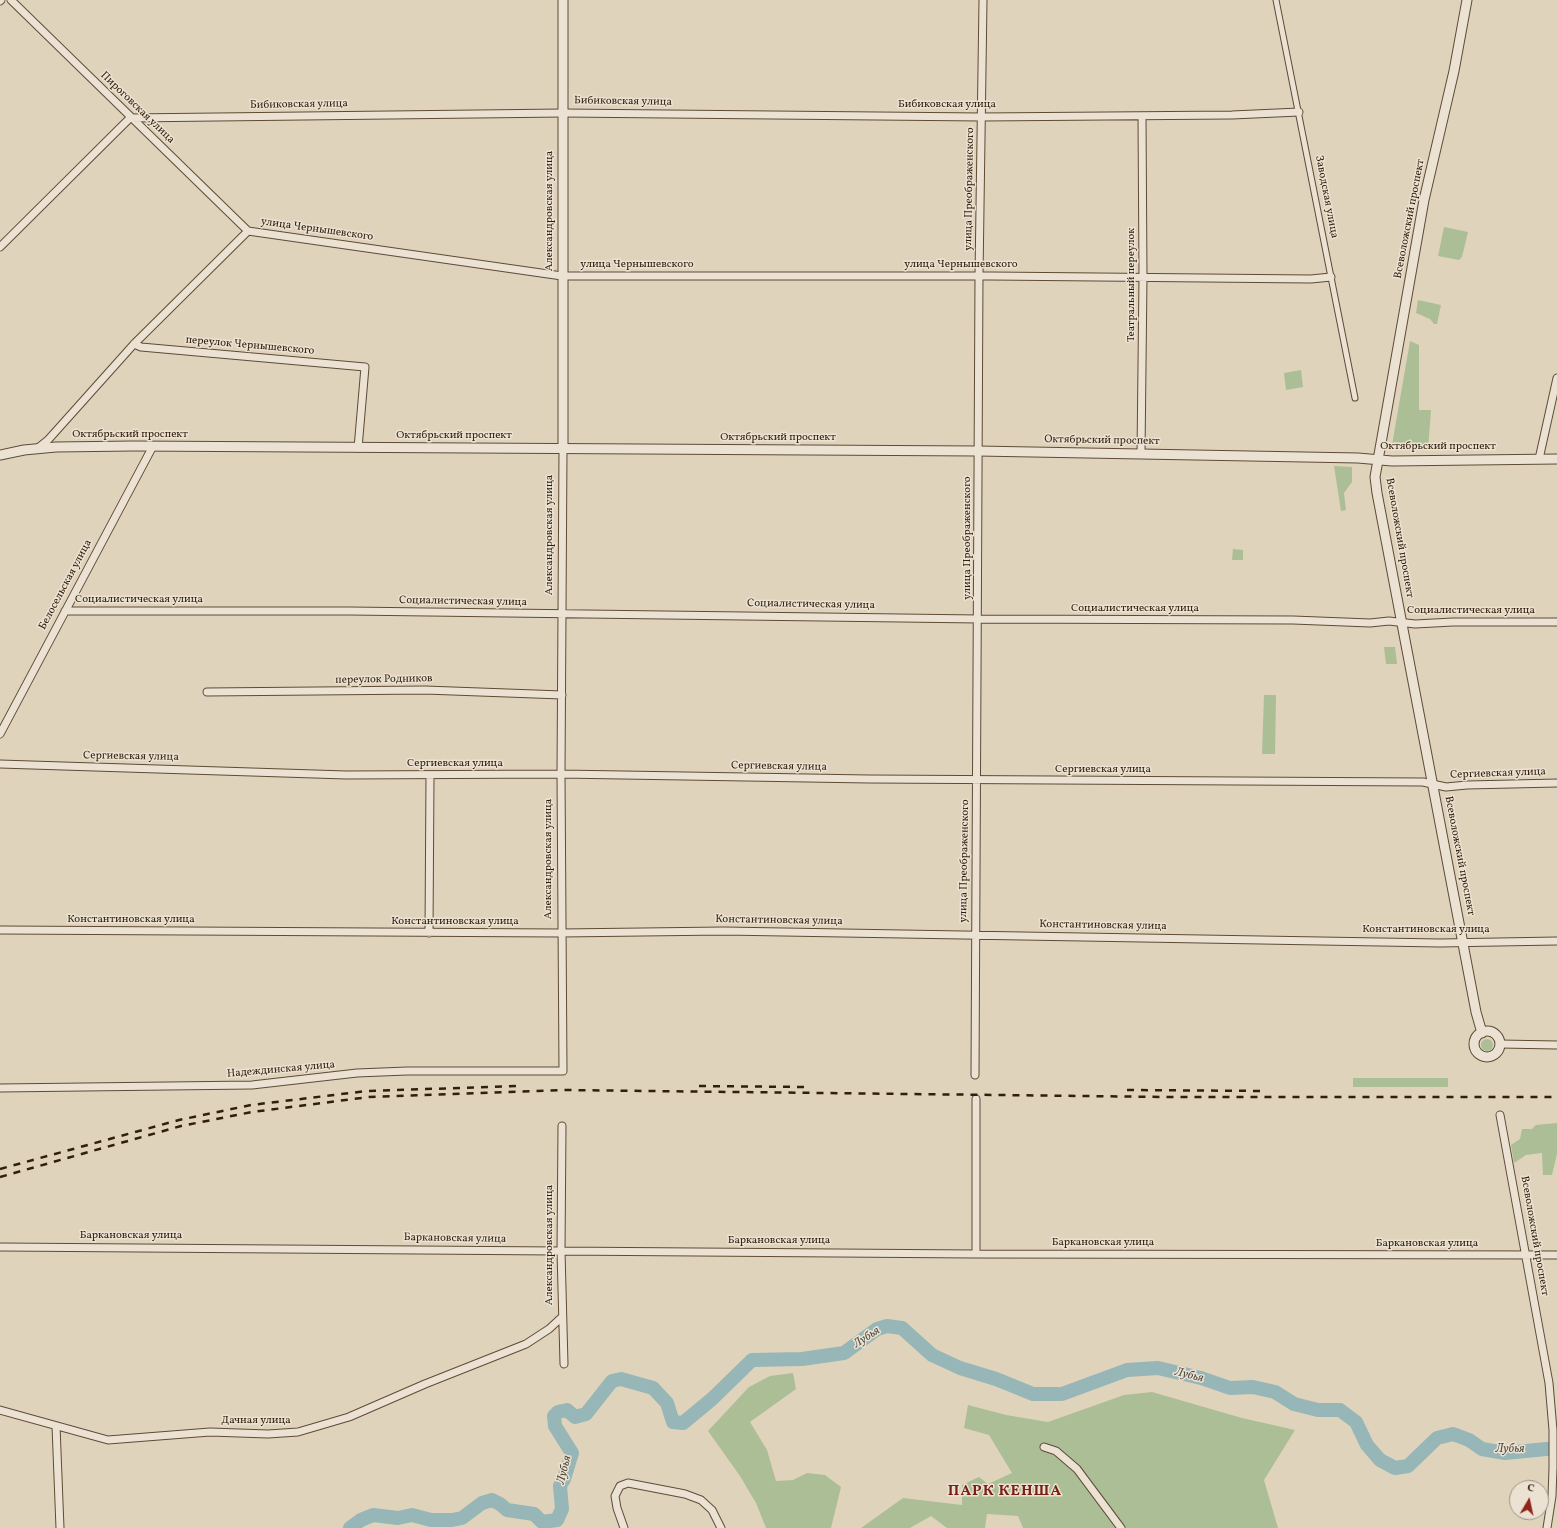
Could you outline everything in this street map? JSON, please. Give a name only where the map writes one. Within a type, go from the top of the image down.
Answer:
[{"type":"street","name":"Пироговская улица","points":[[11,0],[130,118],[248,231]]},
{"type":"street","name":"Александровская улица","points":[[563,0],[561,774],[563,1071]]},
{"type":"street","name":"улица Преображенского","points":[[975,1075],[975,936],[979,619],[979,276],[983,0]]},
{"type":"street","name":"Заводская улица","points":[[1276,0],[1355,398]]},
{"type":"street","name":"Всеволожский проспект","points":[[1467,0],[1454,71],[1424,200],[1375,477],[1376,493],[1476,1012],[1482,1033]]},
{"type":"street","name":"Бибиковская улица","points":[[130,118],[563,113],[982,117],[1142,116],[1299,112]]},
{"type":"street","name":"Театральный переулок","points":[[1141,454],[1143,277],[1142,116]]},
{"type":"street","points":[[0,247],[130,118]]},
{"type":"street","name":"улица Чернышевского","points":[[38,448],[48,440],[134,344],[248,231],[562,276],[979,276],[1311,279],[1331,277]]},
{"type":"street","name":"переулок Чернышевского","points":[[134,344],[141,347],[365,368],[358,448]]},
{"type":"street","points":[[1539,459],[1557,378]]},
{"type":"street","name":"Октябрьский проспект","points":[[0,455],[38,448],[153,446],[978,451],[1377,459],[1392,461],[1557,459]]},
{"type":"street","name":"Белосельская улица","points":[[0,734],[153,446]]},
{"type":"street","name":"Социалистическая улица","points":[[65,611],[350,611],[979,619],[1279,620],[1402,622],[1415,624],[1461,622],[1557,622]]},
{"type":"street","name":"переулок Родников","points":[[207,692],[425,690],[562,695]]},
{"type":"street","name":"Сергиевская улица","points":[[0,764],[346,775],[561,774],[978,780],[1414,782],[1446,787],[1529,782],[1557,783]]},
{"type":"street","points":[[429,933],[430,775]]},
{"type":"street","name":"Константиновская улица","points":[[0,930],[429,933],[724,931],[975,936],[1463,942],[1557,941]]},
{"type":"street","points":[[1489,1032],[1496,1035],[1500,1044],[1495,1054],[1488,1057],[1480,1055],[1474,1050],[1473,1044],[1476,1038],[1482,1033],[1489,1032]]},
{"type":"street","points":[[1500,1044],[1557,1045]]},
{"type":"street","name":"Надеждинская улица","points":[[0,1088],[252,1085],[357,1074],[400,1072],[563,1071]]},
{"type":"street","points":[[976,1099],[976,1254]]},
{"type":"street","name":"Всеволожский проспект","points":[[1500,1115],[1549,1383],[1553,1430],[1553,1468],[1552,1496],[1547,1528]]},
{"type":"street","name":"Александровская улица","points":[[562,1126],[561,1251],[564,1364]]},
{"type":"street","name":"Баркановская улица","points":[[0,1247],[976,1254],[1557,1255]]},
{"type":"street","name":"Дачная улица","points":[[0,1410],[96,1438],[117,1441],[210,1432],[268,1434],[298,1432],[349,1417],[425,1384],[526,1344],[549,1329],[562,1317]]},
{"type":"street","points":[[56,1426],[60,1528]]},
{"type":"street","points":[[1044,1447],[1056,1451],[1077,1469],[1121,1528]]},
{"type":"street","points":[[624,1528],[617,1508],[615,1496],[618,1489],[624,1484],[634,1483],[693,1496],[707,1503],[718,1519],[721,1528]]},
{"type":"green space","points":[[1444,227],[1468,232],[1462,257],[1459,260],[1438,256]]},
{"type":"green space","points":[[1418,300],[1441,305],[1437,324],[1434,324],[1430,319],[1416,313]]},
{"type":"green space","points":[[1410,341],[1419,345],[1419,410],[1431,410],[1428,450],[1398,450],[1392,445]]},
{"type":"green space","points":[[1301,370],[1303,387],[1286,390],[1284,373]]},
{"type":"green space","points":[[1334,466],[1352,467],[1352,482],[1344,493],[1346,510],[1341,511]]},
{"type":"green space","points":[[1233,549],[1243,550],[1243,560],[1232,560]]},
{"type":"green space","points":[[1384,647],[1395,647],[1397,664],[1386,664]]},
{"type":"green space","points":[[1264,695],[1276,695],[1275,754],[1262,754]]},
{"type":"green space","points":[[1487,1039],[1491,1041],[1493,1045],[1491,1049],[1487,1051],[1483,1049],[1481,1045],[1483,1041]]},
{"type":"green space","points":[[1353,1078],[1448,1078],[1448,1087],[1353,1087]]},
{"type":"green space","points":[[1557,1123],[1557,1154],[1552,1175],[1543,1175],[1542,1153],[1526,1155],[1514,1163],[1511,1145],[1520,1139],[1522,1129],[1532,1129],[1536,1125]]},
{"type":"green space","points":[[793,1373],[796,1389],[750,1422],[767,1450],[776,1481],[793,1480],[807,1473],[825,1475],[841,1487],[831,1528],[766,1528],[756,1503],[740,1476],[708,1431],[749,1387],[770,1376]]},
{"type":"green space","points":[[1152,1392],[1242,1418],[1295,1430],[1264,1480],[1278,1528],[1023,1528],[1018,1516],[987,1514],[985,1528],[947,1528],[931,1516],[910,1528],[861,1528],[903,1498],[962,1505],[962,1485],[979,1477],[988,1484],[1012,1473],[989,1435],[964,1428],[968,1405],[1006,1415],[1048,1422],[1124,1395]]},
{"type":"waterway","name":"Лубья","points":[[350,1528],[361,1520],[373,1515],[398,1518],[412,1515],[431,1520],[452,1520],[462,1518],[482,1503],[492,1500],[507,1510],[534,1514],[542,1522],[557,1520],[562,1509],[560,1486],[564,1479],[572,1453],[555,1426],[554,1416],[558,1412],[567,1410],[575,1417],[586,1414],[612,1381],[621,1379],[653,1388],[667,1403],[673,1422],[683,1423],[712,1399],[752,1360],[802,1359],[844,1353],[877,1329],[887,1326],[902,1328],[932,1355],[960,1368],[996,1379],[1033,1394],[1062,1394],[1127,1370],[1158,1368],[1201,1378],[1230,1388],[1253,1387],[1275,1392],[1294,1404],[1318,1410],[1340,1410],[1356,1422],[1367,1445],[1380,1460],[1395,1468],[1408,1466],[1437,1438],[1453,1434],[1469,1440],[1482,1449],[1505,1453],[1557,1448]]},
{"type":"railway","points":[[0,1169],[179,1120],[251,1105],[367,1091],[519,1086]]},
{"type":"railway","points":[[699,1086],[811,1087]]},
{"type":"railway","points":[[0,1177],[181,1126],[252,1112],[369,1097],[562,1090],[1170,1097],[1557,1097]]},
{"type":"railway","points":[[1127,1090],[1265,1091]]},
{"type":"district","name":"ПАРК КЕНША","points":[[1005,1492]]}]
